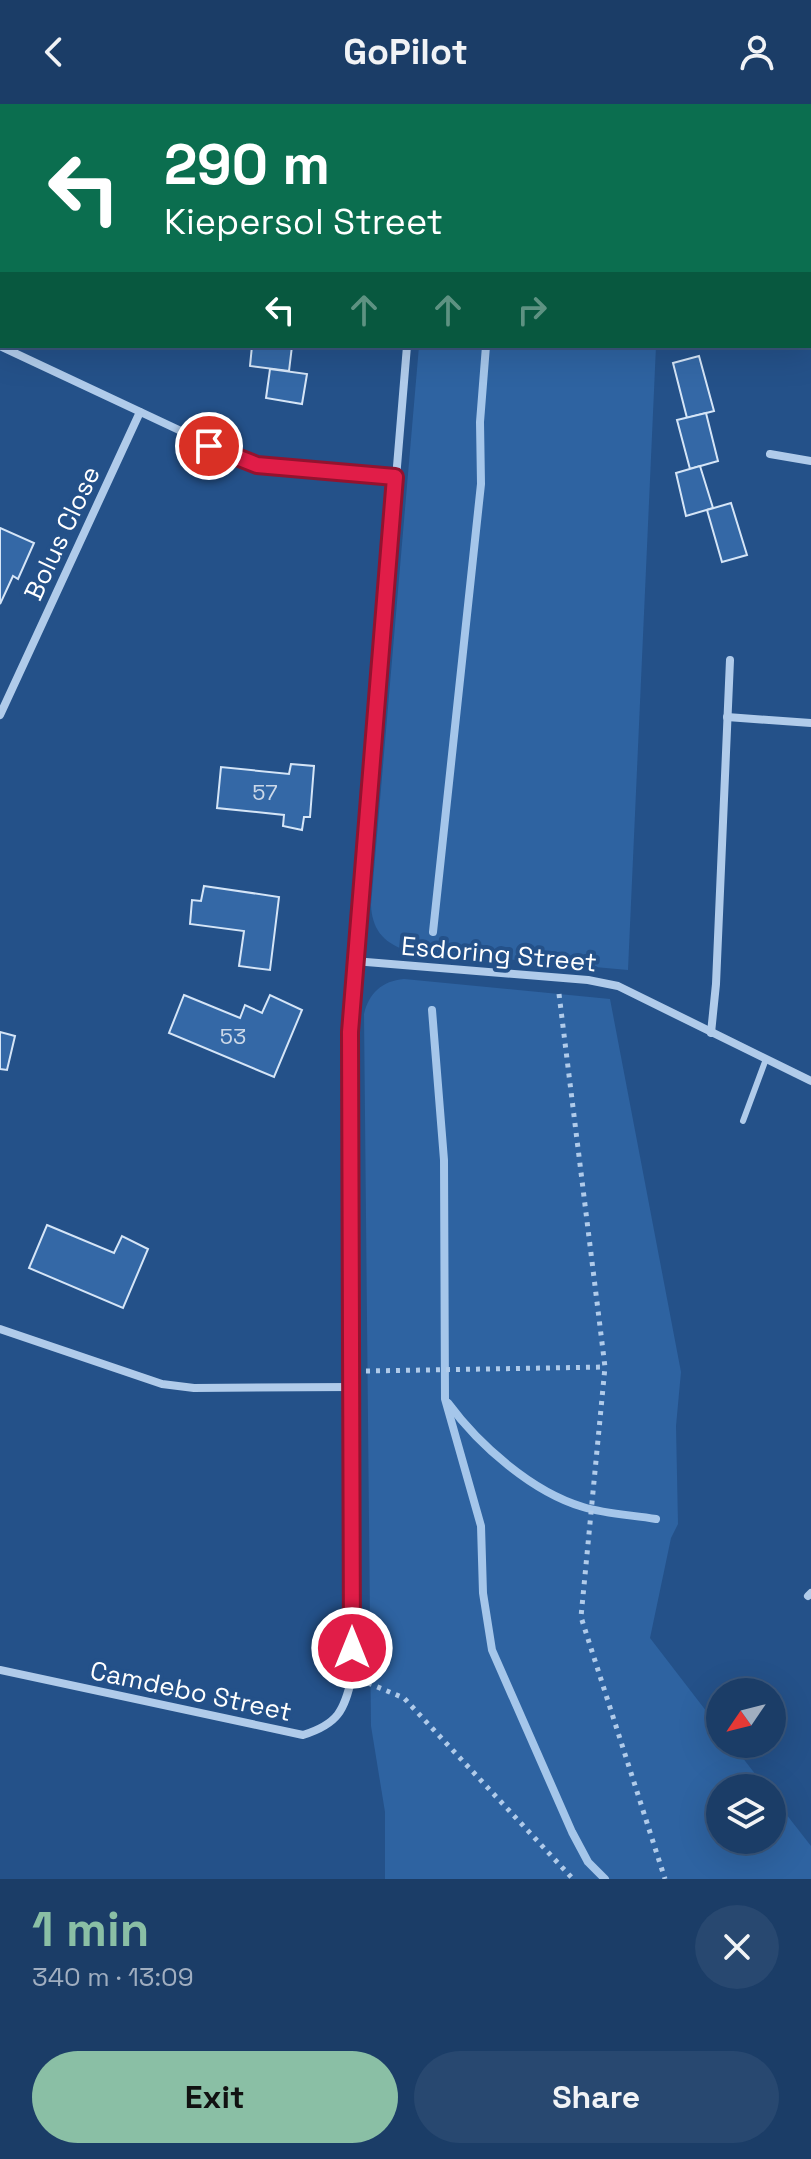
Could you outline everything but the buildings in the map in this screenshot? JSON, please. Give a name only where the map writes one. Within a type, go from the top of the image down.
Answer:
[{"type":"street","points":[[4,348],[232,457],[257,465],[395,477]]},
{"type":"street","name":"Camdebo Street","points":[[0,1670],[303,1735],[320,1729],[338,1717],[345,1706],[352,1677],[350,1032],[407,348]]},
{"type":"street","name":"Bolus Close","points":[[0,715],[140,412]]},
{"type":"street","points":[[770,454],[811,461]]},
{"type":"street","points":[[711,1033],[716,984],[730,660]]},
{"type":"street","points":[[727,717],[811,723]]},
{"type":"street","name":"Esdoring Street","points":[[354,961],[557,977],[618,986],[811,1081]]},
{"type":"street","points":[[0,1329],[162,1384],[194,1388],[351,1387]]},
{"type":"lane","points":[[743,1121],[766,1059]]},
{"type":"path","points":[[557,977],[605,1367],[581,1617],[665,1879]]},
{"type":"path","points":[[351,1371],[605,1367]]},
{"type":"path","points":[[352,1677],[404,1698],[573,1879]]},
{"type":"shaded area","points":[[419,348],[656,348],[628,970],[405,950],[390,943],[380,933],[371,905]]},
{"type":"shaded area","points":[[404,979],[610,999],[681,1372],[676,1426],[678,1524],[671,1538],[650,1638],[706,1711],[706,1758],[743,1758],[755,1774],[706,1774],[706,1854],[786,1854],[786,1814],[811,1846],[811,1879],[385,1879],[385,1812],[371,1726],[364,1014],[369,1000],[389,982]]},
{"type":"waterway","points":[[433,932],[481,484],[480,422],[486,348]]},
{"type":"waterway","points":[[432,1010],[444,1160],[445,1399],[481,1526],[483,1593],[492,1650],[572,1832],[588,1862],[605,1879]]},
{"type":"waterway","points":[[448,1403],[491,1450],[526,1479],[545,1490],[592,1509],[656,1519]]},
{"type":"route","points":[[209,446],[257,465],[395,477],[350,1032],[352,1648]]}]
